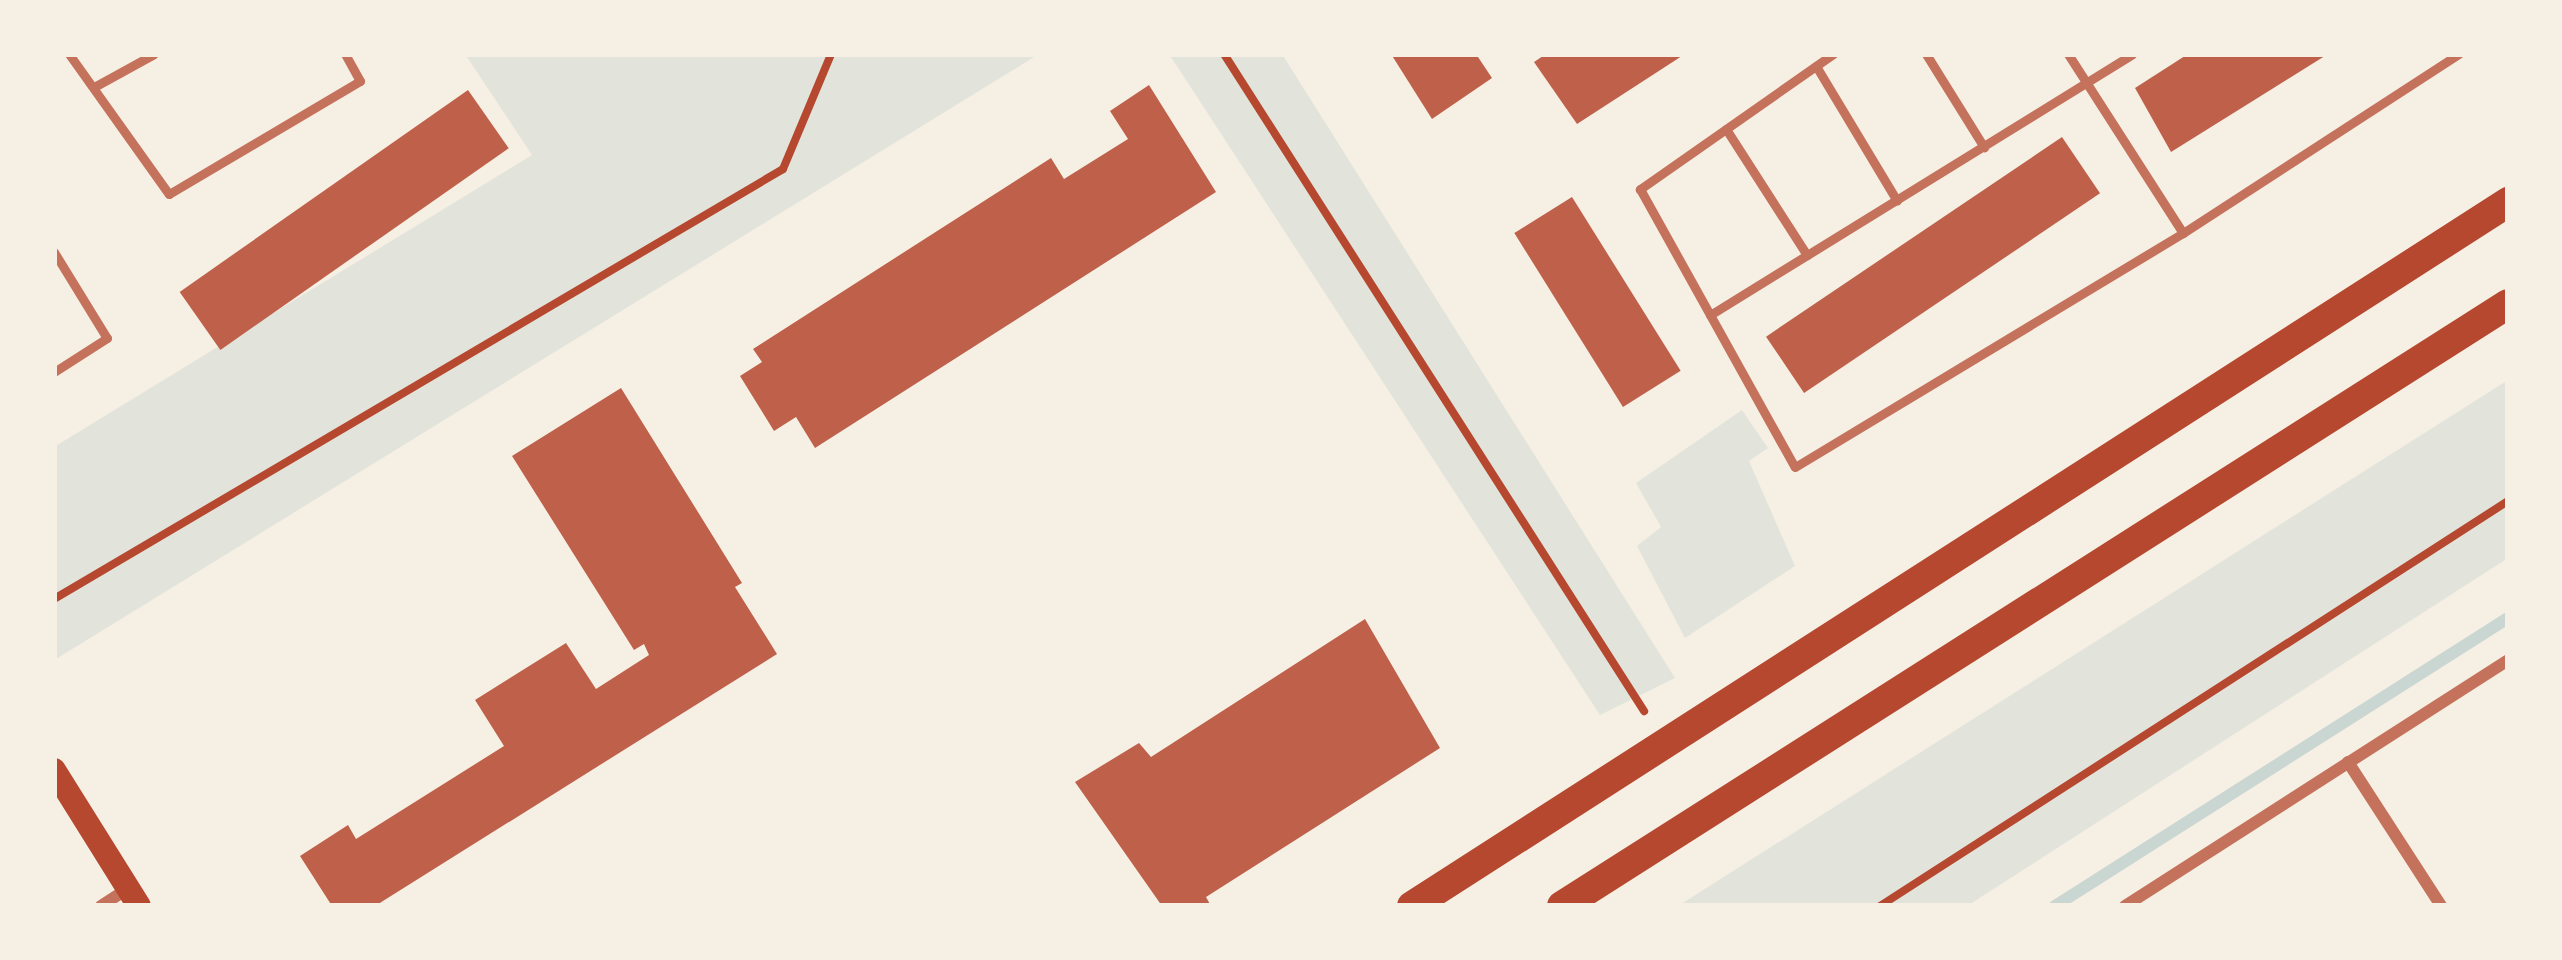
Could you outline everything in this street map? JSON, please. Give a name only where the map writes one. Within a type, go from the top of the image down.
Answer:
[{"type":"main road","points":[[1412,906],[2508,202]]},
{"type":"main road","points":[[1562,906],[2508,304]]},
{"type":"main road","points":[[54,770],[134,897]]},
{"type":"street","points":[[2126,906],[2508,660]]},
{"type":"street","points":[[2348,762],[2441,906]]},
{"type":"street","points":[[101,906],[134,897]]},
{"type":"lane","points":[[69,54],[169,194],[360,81],[345,54]]},
{"type":"lane","points":[[94,87],[154,54]]},
{"type":"lane","points":[[1833,54],[1640,189],[1795,467],[2183,233],[2459,54]]},
{"type":"lane","points":[[1926,54],[1984,147]]},
{"type":"lane","points":[[2068,54],[2183,233]]},
{"type":"lane","points":[[1710,315],[2132,54]]},
{"type":"lane","points":[[1816,66],[1897,201]]},
{"type":"lane","points":[[1726,129],[1808,255]]},
{"type":"lane","points":[[54,252],[107,338],[54,372]]},
{"type":"path","points":[[54,599],[783,169],[831,54]]},
{"type":"path","points":[[1224,54],[1644,711]]},
{"type":"path","points":[[1880,906],[2508,501]]},
{"type":"shaded area","points":[[465,54],[1039,54],[56,659],[54,447],[532,155]]},
{"type":"shaded area","points":[[1169,54],[1282,54],[1675,678],[1600,715]]},
{"type":"shaded area","points":[[2508,380],[2508,558],[1967,906],[1678,906]]},
{"type":"shaded area","points":[[1742,410],[1768,448],[1749,461],[1795,566],[1685,638],[1637,546],[1661,527],[1636,483]]},
{"type":"building","points":[[1391,54],[1476,54],[1492,78],[1432,119]]},
{"type":"building","points":[[1546,54],[1685,54],[1577,124],[1534,62]]},
{"type":"building","points":[[2188,54],[2328,54],[2171,152],[2135,88]]},
{"type":"building","points":[[1149,85],[1216,192],[815,448],[796,417],[774,431],[740,376],[762,362],[753,349],[1051,158],[1064,179],[1128,139],[1110,111]]},
{"type":"building","points":[[468,90],[509,148],[220,350],[180,292]]},
{"type":"building","points":[[2062,137],[2100,193],[1804,393],[1766,337]]},
{"type":"building","points":[[1572,197],[1681,371],[1623,407],[1514,233]]},
{"type":"building","points":[[621,388],[742,583],[735,587],[777,654],[375,906],[332,906],[300,856],[348,825],[356,839],[504,746],[475,700],[566,643],[596,689],[649,655],[644,644],[634,650],[512,456]]},
{"type":"building","points":[[1365,619],[1440,748],[1206,897],[1211,906],[1162,906],[1075,782],[1139,743],[1151,757]]},
{"type":"waterway","points":[[2055,906],[2508,618]]}]
